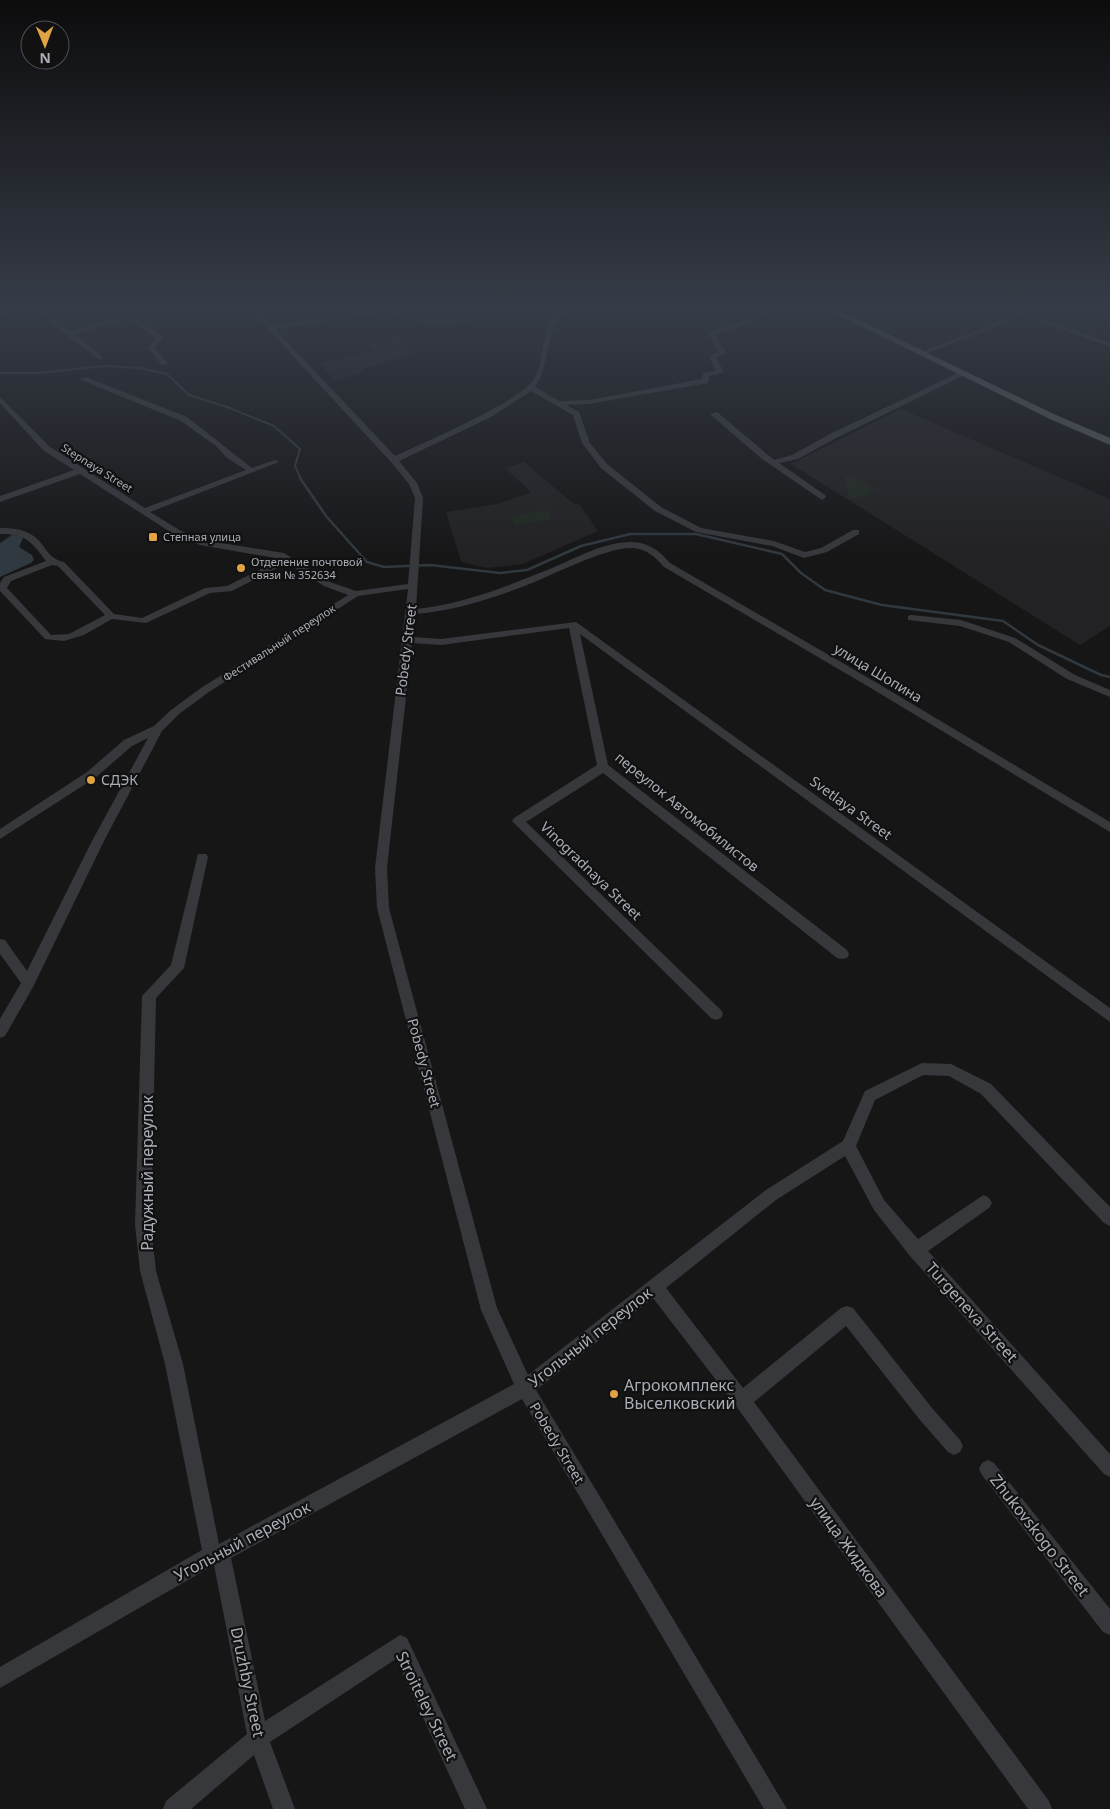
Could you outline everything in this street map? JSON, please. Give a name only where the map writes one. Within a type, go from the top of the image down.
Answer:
[{"type":"main road","points":[[994,388],[1110,442]]},
{"type":"street","points":[[109,388],[184,419],[252,471]]},
{"type":"street","name":"Pobedy Street","points":[[328,388],[413,482],[420,498],[411,612],[381,868],[383,908],[489,1310],[525,1388],[776,1809]]},
{"type":"street","points":[[394,460],[488,415],[530,388]]},
{"type":"street","points":[[532,388],[576,414],[586,443],[604,466],[658,509],[699,530],[774,544],[804,555],[824,550],[856,532]]},
{"type":"street","points":[[557,403],[589,402],[664,388]]},
{"type":"street","points":[[774,462],[795,457],[933,388]]},
{"type":"street","name":"Stepnaya Street","points":[[0,399],[47,449],[178,533],[200,542],[281,555],[327,584],[355,594]]},
{"type":"street","points":[[714,414],[822,497]]},
{"type":"street","points":[[144,511],[275,462]]},
{"type":"street","points":[[0,499],[79,471]]},
{"type":"street","points":[[0,531],[24,532],[30,535],[51,562]]},
{"type":"street","name":"улица Шопина","points":[[411,612],[441,609],[516,586],[599,552],[632,545],[656,552],[667,565],[881,690],[1110,828]]},
{"type":"street","points":[[111,616],[61,564],[51,562],[7,579],[2,588],[48,637],[55,639],[65,638],[111,616],[142,621],[208,590],[229,589],[288,559]]},
{"type":"street","name":"Фестивальный переулок","points":[[0,1032],[28,983],[98,841],[158,729],[175,712],[205,690],[355,594],[414,579]]},
{"type":"street","points":[[911,618],[961,623],[1012,640],[1071,677],[1110,694]]},
{"type":"street","points":[[407,640],[441,642],[573,624]]},
{"type":"street","name":"переулок Автомобилистов","points":[[573,624],[603,767],[842,954]]},
{"type":"street","name":"Svetlaya Street","points":[[573,624],[1110,1016]]},
{"type":"street","name":"Фестивальный переулок","points":[[0,835],[91,775],[128,743],[158,729]]},
{"type":"street","name":"Vinogradnaya Street","points":[[603,767],[518,821],[716,1014]]},
{"type":"street","name":"Радужный переулок","points":[[202,857],[177,968],[149,996],[143,1225],[148,1271],[174,1364],[216,1554]]},
{"type":"street","points":[[0,944],[28,983]]},
{"type":"street","name":"Угольный переулок","points":[[0,1678],[216,1554],[525,1388],[771,1196],[848,1146],[860,1123],[870,1096],[922,1069],[951,1070],[986,1089],[1110,1218]]},
{"type":"street","name":"Turgeneva Street","points":[[848,1146],[879,1204],[916,1250],[1110,1468]]},
{"type":"street","points":[[916,1250],[984,1202]]},
{"type":"street","name":"улица Жидкова","points":[[654,1286],[742,1400],[1041,1809]]},
{"type":"street","points":[[742,1400],[846,1314],[954,1446]]},
{"type":"street","name":"Zhukovskogo Street","points":[[988,1469],[1110,1625]]},
{"type":"street","name":"Druzhby Street","points":[[216,1554],[258,1738],[284,1809]]},
{"type":"street","name":"Stroiteley Street","points":[[258,1738],[400,1645],[476,1809]]},
{"type":"street","points":[[174,1809],[258,1738]]},
{"type":"shaded area","points":[[901,409],[1110,499],[1110,626],[1080,645],[791,464]]},
{"type":"shaded area","points":[[524,462],[574,504],[579,504],[598,531],[523,564],[487,568],[461,562],[446,512],[498,504],[531,492],[505,468]]},
{"type":"shaded area","points":[[847,474],[876,489],[860,498],[849,497],[844,476]]},
{"type":"shaded area","points":[[547,510],[552,519],[515,525],[510,516]]},
{"type":"shaded area","points":[[12,535],[23,538],[19,547],[32,555],[34,560],[0,577],[0,543]]},
{"type":"waterway","points":[[182,388],[189,395],[227,407],[274,426],[300,449],[295,466],[301,479]]},
{"type":"waterway","points":[[300,478],[326,516],[367,562],[384,567],[430,565],[500,573],[527,570],[581,546],[630,534],[696,534],[782,554],[801,573],[825,590],[882,605],[1003,621],[1038,645],[1101,675],[1110,677]]},
{"type":"place","name":"Степная улица","points":[[153,537]]},
{"type":"place","name":"Отделение почтовой связи № 352634","points":[[241,568]]},
{"type":"place","name":"СДЭК","points":[[91,780]]},
{"type":"place","name":"Агрокомплекс Выселковский","points":[[614,1394]]}]
